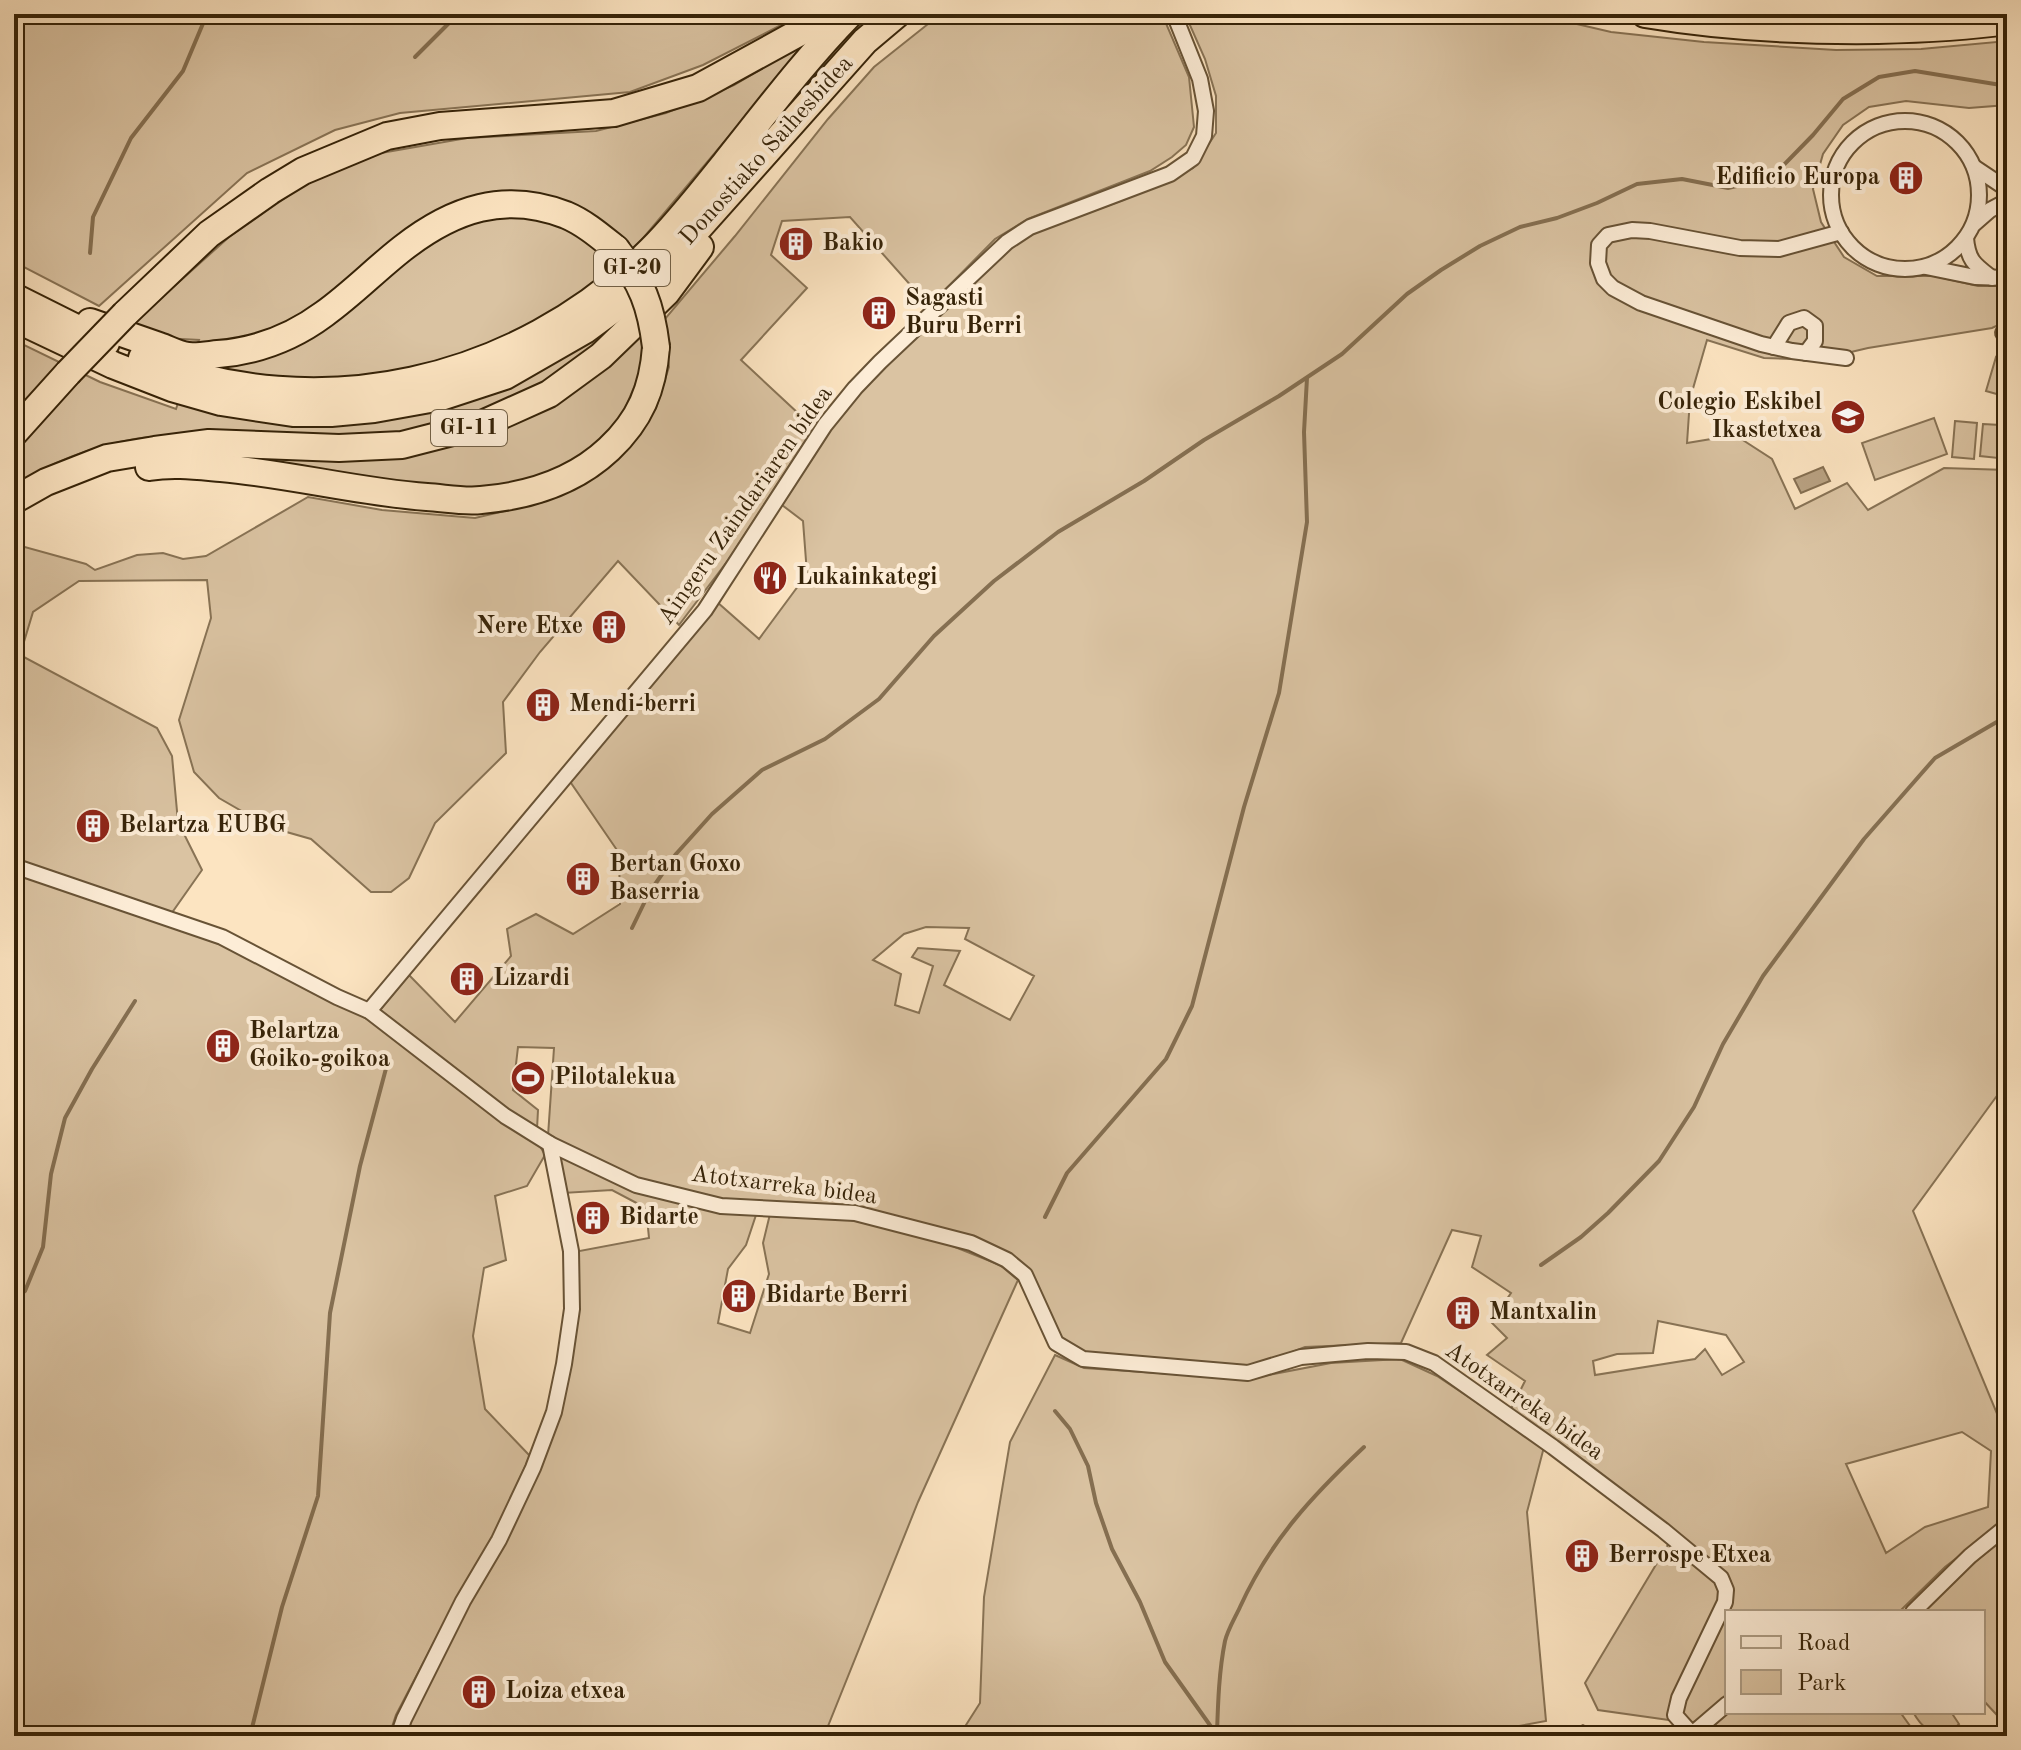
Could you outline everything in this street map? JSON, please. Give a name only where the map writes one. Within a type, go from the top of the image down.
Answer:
[{"type":"highway","points":[[14,433],[125,314],[209,234],[303,171],[387,136],[440,126],[614,113],[698,88],[829,14]]},
{"type":"highway","name":"Donostiako Saihesbidea","points":[[14,296],[146,360],[236,385],[298,391],[360,389],[421,380],[450,372],[532,338],[583,307],[629,270],[672,229],[784,88],[850,14]]},
{"type":"highway","name":"Donostiako Saihesbidea","points":[[14,318],[113,365],[172,388],[221,402],[293,413],[374,409],[441,397],[505,376],[585,330],[627,299],[677,251],[865,41],[897,14]]},
{"type":"highway","points":[[1645,14],[1701,22],[1820,31],[1922,29],[2005,21]]},
{"type":"highway","name":"GI-11","points":[[14,501],[46,482],[107,458],[209,443],[339,448],[402,445],[480,425],[549,394],[601,356],[666,293],[800,112]]},
{"type":"highway","points":[[14,296],[187,356],[260,347],[294,333],[325,314],[427,230],[452,216],[480,207],[510,204],[540,207],[568,216],[616,249],[634,272],[645,295],[653,320],[656,347],[654,373],[645,397],[634,420],[618,441],[579,472],[531,492],[479,501],[433,498],[387,494],[245,470],[168,464],[107,473],[14,501]]},
{"type":"street","name":"Aingeru Zaindariaren bidea","points":[[369,1011],[705,610],[825,425],[880,362],[990,256],[1030,227],[1170,174],[1193,158],[1204,136],[1206,111],[1200,79],[1174,14]]},
{"type":"street","points":[[1974,225],[1980,198],[1978,176],[1958,142],[1943,130],[1924,122],[1886,122],[1852,142],[1840,157],[1830,195],[1833,214],[1853,248],[1869,260],[1887,267],[1925,267],[1975,277],[2000,278]]},
{"type":"street","points":[[1974,167],[2007,189]]},
{"type":"street","points":[[1925,267],[1955,251],[1974,225],[1990,210],[2007,201]]},
{"type":"street","points":[[1841,232],[1779,249],[1740,248],[1632,230],[1608,235],[1599,245],[1598,263],[1604,279],[1613,288],[1641,303],[1774,347],[1846,358]]},
{"type":"street","points":[[1966,238],[1967,252],[1973,263],[2000,278]]},
{"type":"street","points":[[1774,347],[1789,323],[1804,318],[1815,326],[1815,341],[1806,353]]},
{"type":"street","points":[[14,866],[222,937],[369,1011]]},
{"type":"street","name":"Atotxarreka bidea","points":[[369,1011],[505,1116],[550,1144],[636,1185],[721,1206],[855,1213],[971,1243],[1007,1260],[1025,1275],[1056,1343],[1083,1359],[1248,1373],[1301,1357],[1368,1351],[1406,1352],[1434,1363],[1553,1447],[1721,1578],[1726,1590],[1725,1602],[1679,1698],[1675,1715],[1692,1735],[1725,1706]]},
{"type":"street","points":[[398,1736],[463,1601],[499,1540],[533,1468],[554,1412],[572,1309],[571,1251],[550,1144]]},
{"type":"street","points":[[1915,1610],[1970,1556],[2007,1526]]},
{"type":"green space","points":[[14,14],[798,14],[703,65],[630,92],[400,113],[335,130],[247,173],[99,306],[14,262]]},
{"type":"green space","points":[[944,14],[1162,14],[1189,77],[1194,127],[1186,145],[1150,171],[1028,219],[995,239],[929,306],[850,217],[782,221],[771,255],[807,288],[741,360],[814,428],[729,559],[679,625],[618,561],[540,652],[503,702],[506,753],[435,823],[409,878],[391,892],[371,892],[311,839],[269,827],[219,798],[194,772],[179,720],[211,618],[207,580],[79,581],[33,612],[20,655],[157,728],[172,756],[178,822],[202,870],[171,914],[14,859],[14,544],[86,564],[95,570],[137,555],[163,553],[183,559],[206,556],[308,497],[382,510],[475,518],[543,502],[592,479],[630,445],[656,408],[669,367],[664,320],[874,67]]},
{"type":"green space","points":[[1185,14],[1534,14],[1611,32],[1704,42],[1836,50],[1921,49],[2007,41],[2007,105],[1969,108],[1906,101],[1869,107],[1843,125],[1823,154],[1813,189],[1821,222],[1844,257],[1877,276],[1934,276],[1978,286],[2007,286],[2007,321],[1992,328],[1868,348],[1817,360],[1764,358],[1707,340],[1690,399],[1687,443],[1735,435],[1772,459],[1795,509],[1847,483],[1868,510],[1944,468],[2007,470],[2007,1082],[1913,1211],[2007,1433],[2007,1519],[1945,1567],[1901,1610],[1725,1610],[1725,1697],[1700,1720],[1690,1723],[1598,1710],[1585,1683],[1675,1533],[1510,1411],[1525,1381],[1487,1355],[1507,1338],[1491,1322],[1511,1293],[1472,1267],[1481,1236],[1452,1230],[1401,1343],[1305,1347],[1251,1368],[1087,1356],[1059,1341],[1005,1256],[847,1209],[721,1202],[641,1181],[548,1136],[554,1048],[518,1047],[513,1090],[538,1110],[537,1129],[499,1104],[380,1010],[409,975],[455,1022],[511,956],[507,929],[536,914],[573,934],[620,904],[619,853],[569,780],[717,602],[759,639],[807,574],[803,521],[782,505],[848,403],[1003,251],[1039,231],[1123,200],[1193,168],[1216,133],[1216,96],[1205,59]],"holes":[[[926,927],[969,928],[965,939],[1034,976],[1010,1020],[944,985],[960,951],[918,948],[912,957],[933,966],[919,1013],[895,1005],[901,974],[873,960],[904,934]],[[1658,1321],[1726,1335],[1744,1362],[1722,1375],[1705,1349],[1695,1359],[1595,1375],[1593,1361],[1617,1354],[1653,1353]],[[1962,1432],[1991,1451],[1988,1507],[1925,1527],[1886,1553],[1846,1464]]]},
{"type":"green space","points":[[810,40],[639,243],[594,282],[644,338],[640,373],[622,416],[595,446],[561,469],[515,484],[471,491],[377,483],[225,456],[210,431],[103,446],[57,463],[14,486],[14,340],[100,382],[176,409],[199,340],[162,338],[130,326],[229,237],[308,182],[381,153],[467,138],[596,131],[666,113],[734,85]]},
{"type":"green space","points":[[1996,357],[2007,363],[2007,397],[1986,391]]},
{"type":"green space","points":[[1934,418],[1947,454],[1875,480],[1862,443]]},
{"type":"green space","points":[[1955,421],[1977,423],[1974,459],[1952,457]]},
{"type":"green space","points":[[1983,424],[2000,425],[1998,458],[1980,456]]},
{"type":"green space","points":[[14,872],[111,903],[248,955],[368,1016],[536,1139],[545,1155],[527,1186],[495,1196],[506,1260],[484,1268],[473,1336],[485,1409],[530,1456],[493,1537],[445,1621],[396,1715],[389,1736],[14,1736]]},
{"type":"green space","points":[[556,1151],[637,1190],[756,1215],[746,1245],[728,1269],[718,1323],[750,1333],[769,1274],[763,1243],[770,1214],[819,1214],[935,1239],[1000,1265],[1018,1280],[918,1502],[824,1736],[403,1736],[557,1415],[574,1252],[649,1238],[646,1208],[612,1190],[563,1193]]},
{"type":"green space","points":[[1055,1355],[1084,1368],[1247,1379],[1331,1363],[1400,1359],[1437,1376],[1544,1447],[1527,1512],[1546,1721],[1464,1736],[959,1736],[980,1703],[984,1597],[1010,1442]]},
{"type":"green space","points":[[2007,1535],[2007,1726],[1985,1702],[1985,1610],[1926,1610]]},
{"type":"green space","points":[[1727,1714],[1901,1714],[1920,1736],[1702,1736]]},
{"type":"green space","points":[[1914,1714],[1952,1714],[1959,1724],[1949,1734],[1932,1731]]},
{"type":"shaded area","points":[[1823,467],[1830,481],[1801,493],[1794,479]]},
{"type":"waterway","points":[[90,253],[93,217],[131,138],[183,71],[207,14]]},
{"type":"waterway","points":[[415,57],[458,14]]},
{"type":"waterway","points":[[632,928],[649,893],[676,854],[712,814],[762,770],[825,739],[879,699],[934,636],[994,581],[1058,532],[1144,481],[1342,354],[1407,294],[1480,246],[1520,227],[1557,218],[1637,184],[1682,179],[1728,188],[1771,178],[1843,99],[1879,77],[1915,71],[2007,86]]},
{"type":"waterway","points":[[1045,1217],[1067,1173],[1166,1059],[1192,1006],[1244,807],[1279,693],[1307,522],[1304,432],[1307,378]]},
{"type":"waterway","points":[[1541,1265],[1581,1237],[1659,1161],[1694,1107],[1723,1044],[1763,976],[1864,839],[1935,758],[2007,716]]},
{"type":"waterway","points":[[14,1300],[25,1291],[43,1247],[51,1174],[65,1118],[135,1001]]},
{"type":"waterway","points":[[250,1736],[282,1607],[318,1496],[330,1313],[360,1166],[388,1061]]},
{"type":"waterway","points":[[1055,1411],[1070,1429],[1088,1466],[1096,1503],[1112,1549],[1140,1602],[1165,1662],[1217,1735]]},
{"type":"waterway","points":[[1217,1733],[1225,1641],[1252,1583],[1294,1521],[1364,1447]]},
{"type":"waterway","points":[[1578,1736],[1583,1726]]},
{"type":"place","name":"Edificio Europa","points":[[1906,178]]},
{"type":"place","name":"Bakio","points":[[796,244]]},
{"type":"place","name":"Sagasti Buru Berri","points":[[879,313]]},
{"type":"place","name":"Colegio Eskibel Ikastetxea","points":[[1848,417]]},
{"type":"place","name":"Lukainkategi","points":[[770,578]]},
{"type":"place","name":"Nere Etxe","points":[[609,627]]},
{"type":"place","name":"Mendi-berri","points":[[543,705]]},
{"type":"place","name":"Belartza EUBG","points":[[93,826]]},
{"type":"place","name":"Bertan Goxo Baserria","points":[[583,879]]},
{"type":"place","name":"Lizardi","points":[[467,979]]},
{"type":"place","name":"Belartza Goiko-goikoa","points":[[223,1046]]},
{"type":"place","name":"Pilotalekua","points":[[528,1078]]},
{"type":"place","name":"Bidarte","points":[[593,1218]]},
{"type":"place","name":"Bidarte Berri","points":[[739,1296]]},
{"type":"place","name":"Mantxalin","points":[[1463,1313]]},
{"type":"place","name":"Berrospe Etxea","points":[[1582,1556]]},
{"type":"place","name":"Loiza etxea","points":[[479,1692]]}]
